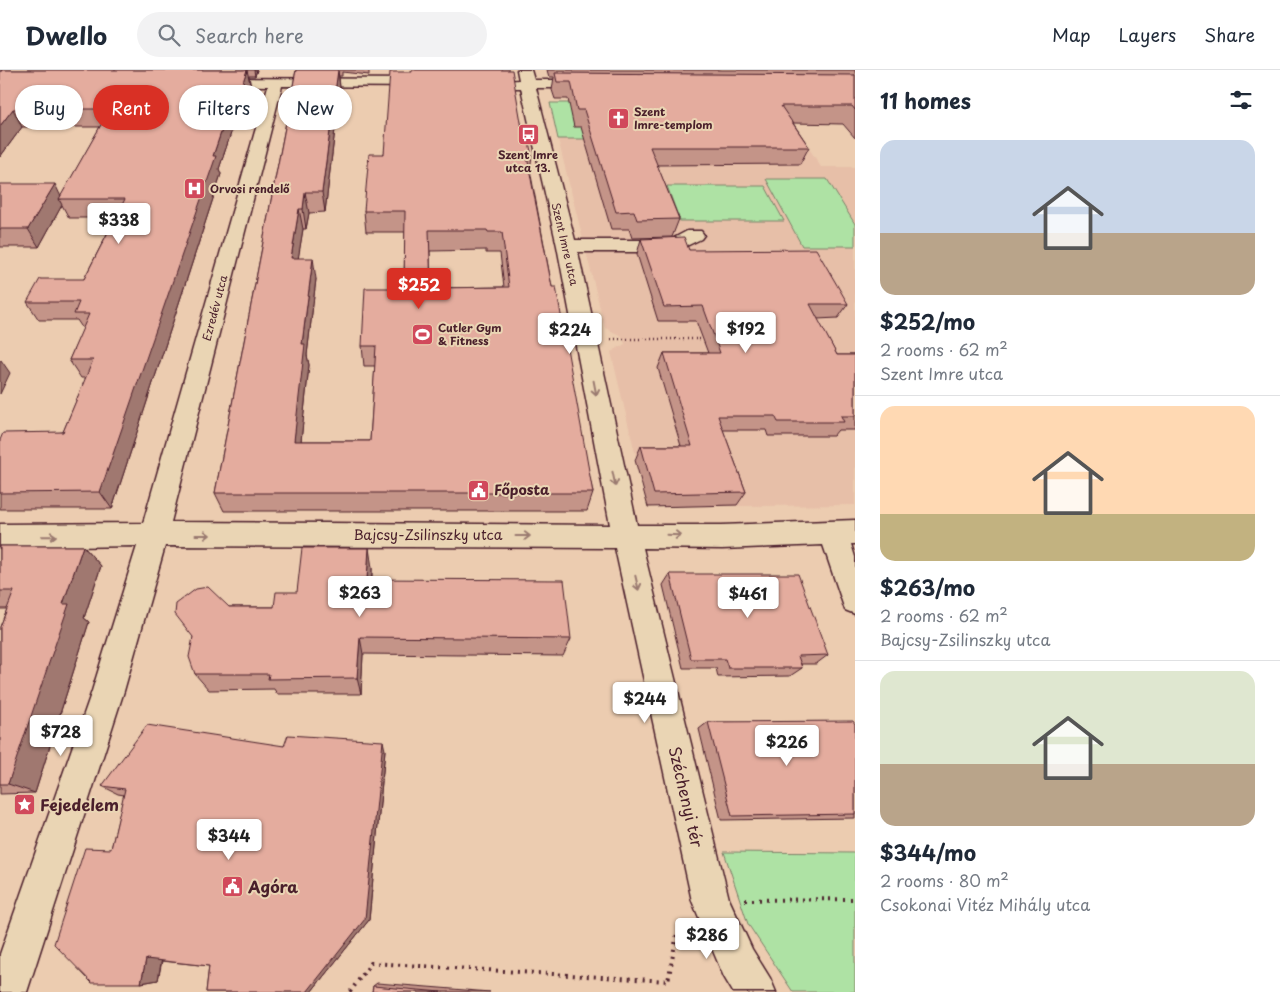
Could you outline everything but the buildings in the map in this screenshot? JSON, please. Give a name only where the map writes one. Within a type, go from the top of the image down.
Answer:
[{"type":"street","points":[[493,83],[526,77],[606,84]]},
{"type":"street","name":"Szent Imre utca","points":[[526,77],[567,246],[626,536]]},
{"type":"street","points":[[199,81],[437,83]]},
{"type":"street","name":"Ezredév utca","points":[[7,992],[108,691],[154,534],[276,82]]},
{"type":"street","points":[[567,246],[674,246],[694,235]]},
{"type":"street","points":[[844,532],[855,601]]},
{"type":"street","name":"Bajcsy-Zsilinszky utca","points":[[0,536],[154,534],[722,537],[844,532]]},
{"type":"street","name":"Széchenyi tér","points":[[626,536],[711,901],[738,963],[756,992]]},
{"type":"path","points":[[586,340],[708,339]]},
{"type":"path","points":[[350,992],[371,963],[668,981],[677,934],[711,901],[855,899]]},
{"type":"shaded area","points":[[558,139],[803,139],[821,167],[855,167],[855,505],[648,507],[611,352],[625,344],[622,336],[605,328]]},
{"type":"green space","points":[[550,103],[661,103],[678,139],[558,139]]},
{"type":"green space","points":[[766,179],[827,179],[855,224],[855,246],[802,246]]},
{"type":"green space","points":[[667,186],[765,186],[784,221],[680,221]]},
{"type":"green space","points":[[724,852],[855,853],[855,992],[793,992],[748,924]]},
{"type":"place","name":"Szent Imre-templom","points":[[618,118]]},
{"type":"place","name":"Szent Imre utca 13.","points":[[528,134]]},
{"type":"place","name":"Orvosi rendelő","points":[[194,189]]},
{"type":"place","name":"Cutler Gym & Fitness","points":[[422,334]]},
{"type":"place","name":"Főposta","points":[[478,490]]},
{"type":"place","name":"Fejedelem","points":[[24,805]]},
{"type":"place","name":"Agóra","points":[[232,887]]}]
